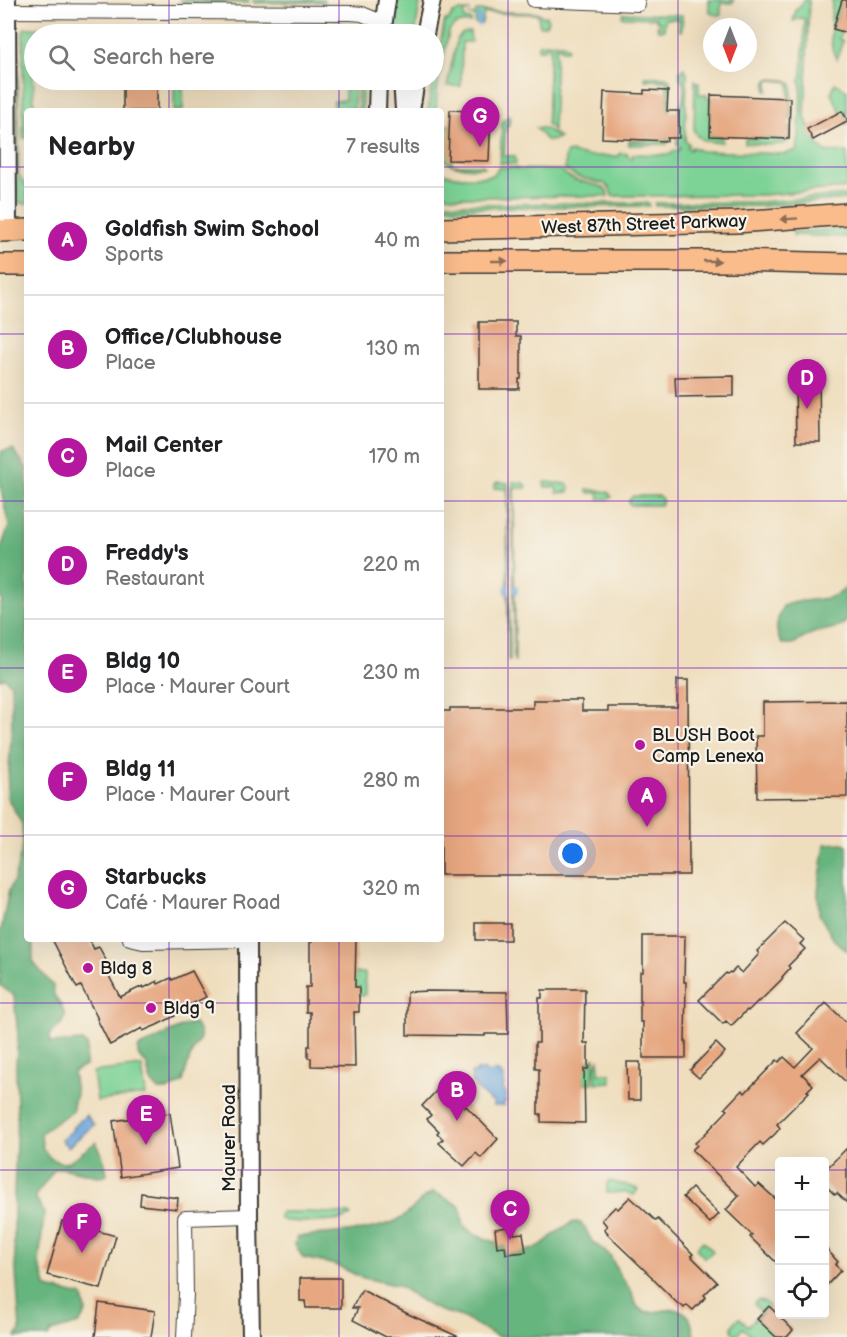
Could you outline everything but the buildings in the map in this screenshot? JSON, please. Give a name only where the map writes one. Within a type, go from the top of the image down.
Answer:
[{"type":"main road","name":"West 87th Street Parkway","points":[[444,229],[737,222],[847,214]]},
{"type":"main road","name":"West 87th Street Parkway","points":[[444,261],[739,261],[847,264]]},
{"type":"main road","points":[[0,265],[24,265]]},
{"type":"street","points":[[386,24],[387,0]]},
{"type":"street","points":[[427,24],[432,0]]},
{"type":"street","points":[[534,0],[638,4]]},
{"type":"street","points":[[9,232],[7,5],[351,13],[362,14],[376,24]]},
{"type":"street","points":[[378,90],[378,108]]},
{"type":"street","points":[[402,90],[404,108]]},
{"type":"street","points":[[411,108],[414,90]]},
{"type":"street","name":"Maurer Road","points":[[248,942],[252,1337]]},
{"type":"street","points":[[184,1337],[185,1218],[249,1216]]},
{"type":"green space","points":[[180,0],[249,0],[248,3],[183,2]]},
{"type":"green space","points":[[253,0],[324,0],[324,2],[254,3]]},
{"type":"green space","points":[[395,0],[420,1],[417,24],[394,24]]},
{"type":"green space","points":[[709,0],[734,1],[721,3],[721,15],[717,15],[709,10]]},
{"type":"green space","points":[[805,0],[809,0],[805,117],[813,136],[823,150],[847,152],[847,188],[763,195],[612,196],[605,184],[577,177],[565,170],[565,157],[567,153],[572,152],[587,156],[619,156],[620,153],[628,154],[628,157],[632,158],[633,154],[666,155],[675,150],[678,151],[680,147],[677,145],[679,108],[683,101],[684,91],[680,72],[684,68],[687,72],[685,140],[690,150],[692,147],[701,151],[786,154],[795,152],[798,149],[796,147],[799,140],[800,79],[805,19],[800,18],[793,21],[796,10]]},
{"type":"green space","points":[[832,0],[842,0],[833,28],[842,31],[839,39],[843,41],[837,59],[831,39]]},
{"type":"green space","points":[[471,11],[464,12],[464,19],[471,20],[471,23],[458,24],[449,31],[444,56],[445,20],[448,21],[453,13]]},
{"type":"green space","points":[[476,11],[539,13],[543,17],[546,16],[548,20],[546,25],[541,26],[538,14],[484,13],[482,24],[478,15],[478,23],[475,24],[475,16],[468,15],[475,15]]},
{"type":"green space","points":[[623,13],[682,15],[683,26],[681,31],[679,30],[679,19],[665,19],[664,30],[658,30],[657,26],[660,26],[660,22],[657,22],[656,18],[622,17]]},
{"type":"green space","points":[[333,22],[350,24],[340,24],[329,24]]},
{"type":"green space","points":[[18,30],[19,175],[24,182],[24,204],[20,203],[17,196]]},
{"type":"green space","points":[[24,30],[24,90],[34,90],[34,108],[24,108],[24,138],[23,138]]},
{"type":"green space","points":[[470,32],[471,42],[462,42],[461,86],[447,86],[457,39],[463,33]]},
{"type":"green space","points":[[542,43],[563,44],[568,47],[567,50],[561,50],[561,47],[556,47],[553,130],[547,124],[550,47],[545,46],[545,49],[538,49],[538,45]]},
{"type":"green space","points":[[645,77],[666,77],[670,80],[669,114],[666,114],[667,81],[645,80]]},
{"type":"green space","points":[[768,79],[787,80],[792,84],[791,119],[789,119],[789,82],[768,81],[768,91],[766,91]]},
{"type":"green space","points":[[695,80],[699,84],[699,94],[711,98],[710,136],[722,137],[722,142],[702,140],[694,131]]},
{"type":"green space","points":[[835,83],[847,90],[847,125],[831,93]]},
{"type":"green space","points":[[174,90],[183,90],[183,108],[174,108]]},
{"type":"green space","points":[[345,90],[355,90],[354,108],[332,108],[334,101],[345,100]]},
{"type":"green space","points":[[358,90],[362,90],[362,108],[358,108]]},
{"type":"green space","points":[[431,90],[437,90],[436,108],[428,108]]},
{"type":"green space","points":[[510,115],[509,125],[506,125],[504,156],[515,156],[516,164],[500,163],[502,124]]},
{"type":"green space","points":[[669,122],[667,144],[629,145],[629,141],[646,141]]},
{"type":"green space","points":[[444,125],[450,125],[452,165],[445,159]]},
{"type":"green space","points":[[789,127],[791,127],[789,141],[784,144],[745,143],[745,139],[788,139]]},
{"type":"green space","points":[[536,128],[544,128],[559,138],[546,140]]},
{"type":"green space","points":[[453,165],[482,165],[485,167],[469,168]]},
{"type":"green space","points":[[499,167],[561,170],[575,180],[603,187],[608,196],[457,197],[444,195],[444,173],[460,177],[483,177],[495,174]]},
{"type":"green space","points":[[847,195],[847,199],[762,206],[655,206],[655,203],[763,202]]},
{"type":"green space","points":[[444,202],[649,203],[649,206],[454,208],[444,206]]},
{"type":"green space","points":[[847,229],[847,237],[793,235],[793,232]]},
{"type":"green space","points":[[13,449],[24,465],[24,942],[33,942],[33,962],[53,986],[54,995],[65,1016],[60,1026],[50,1034],[50,1043],[82,1041],[87,1045],[85,1066],[73,1072],[76,1093],[72,1111],[41,1133],[42,1147],[50,1158],[62,1163],[69,1162],[96,1142],[106,1166],[107,1175],[102,1177],[61,1168],[55,1169],[35,1196],[44,1213],[39,1264],[47,1288],[83,1296],[86,1312],[79,1324],[51,1332],[48,1337],[16,1337],[20,1330],[14,1243],[18,1036],[14,996],[0,985],[0,935],[9,890],[14,880],[23,844],[22,824],[7,797],[12,724],[11,685],[5,678],[0,679],[0,606],[2,601],[0,551],[9,526],[0,485],[2,451]]},
{"type":"green space","points":[[497,482],[508,483],[510,661],[508,661],[507,489],[494,488]]},
{"type":"green space","points":[[513,482],[524,483],[527,486],[526,488],[514,488],[515,661],[514,661]]},
{"type":"green space","points":[[546,482],[567,484],[569,492],[557,493],[556,487],[545,487]]},
{"type":"green space","points":[[587,489],[608,492],[612,497],[599,499],[599,493],[589,493]]},
{"type":"green space","points":[[633,496],[659,496],[662,503],[660,505],[631,505],[629,500]]},
{"type":"green space","points":[[847,587],[845,623],[813,633],[793,644],[782,644],[777,625],[783,606],[799,601],[832,597]]},
{"type":"green space","points":[[843,843],[847,846],[847,951],[834,940],[819,914],[818,891],[825,844]]},
{"type":"green space","points":[[355,973],[365,973],[365,995],[359,995],[359,987],[354,987]]},
{"type":"green space","points":[[193,1023],[200,1032],[200,1039],[189,1060],[183,1082],[169,1090],[159,1090],[151,1082],[147,1064],[139,1057],[139,1047]]},
{"type":"green space","points":[[595,1058],[593,1083],[584,1083],[583,1069],[588,1068],[588,1061],[593,1061]]},
{"type":"green space","points":[[599,1059],[599,1073],[610,1073],[611,1082],[596,1083],[595,1067]]},
{"type":"green space","points":[[142,1066],[146,1095],[97,1101],[93,1072]]},
{"type":"green space","points":[[609,1181],[638,1189],[634,1195],[625,1192],[607,1193]]},
{"type":"green space","points":[[434,1192],[460,1206],[463,1221],[468,1230],[496,1242],[497,1247],[505,1246],[506,1254],[534,1249],[567,1225],[580,1223],[585,1227],[593,1242],[611,1257],[637,1306],[644,1311],[670,1309],[685,1313],[691,1322],[694,1337],[498,1337],[462,1317],[431,1307],[399,1286],[360,1277],[336,1265],[303,1258],[295,1244],[297,1237],[386,1225],[408,1214],[423,1198]]},
{"type":"green space","points":[[281,1212],[349,1214],[351,1216],[329,1221],[286,1221],[280,1219]]},
{"type":"green space","points":[[703,1241],[713,1251],[705,1258],[696,1248]]},
{"type":"green space","points":[[759,1300],[769,1306],[757,1319],[776,1337],[753,1337],[743,1328],[736,1335],[734,1334],[732,1327],[738,1319],[740,1318],[748,1326],[761,1312],[754,1304]]},
{"type":"water","points":[[484,1070],[488,1073],[497,1072],[502,1075],[503,1089],[506,1093],[504,1106],[493,1106],[493,1101],[489,1101],[475,1087],[475,1084],[472,1084],[471,1073]]},
{"type":"water","points":[[86,1115],[94,1125],[68,1147],[61,1140]]},
{"type":"waterway","points":[[479,17],[479,24]]},
{"type":"waterway","points":[[507,587],[507,592]]},
{"type":"waterway","points":[[516,587],[516,592]]},
{"type":"place","name":"Starbucks","points":[[480,147]]},
{"type":"place","name":"Freddy's","points":[[807,409]]},
{"type":"place","name":"BLUSH Boot Camp Lenexa","points":[[640,745]]},
{"type":"place","name":"Goldfish Swim School","points":[[647,827]]},
{"type":"place","name":"Bldg 8","points":[[88,968]]},
{"type":"place","name":"Bldg 9","points":[[151,1008]]},
{"type":"place","name":"Office/Clubhouse","points":[[457,1121]]},
{"type":"place","name":"Bldg 10","points":[[146,1145]]},
{"type":"place","name":"Mail Center","points":[[510,1240]]},
{"type":"place","name":"Bldg 11","points":[[82,1253]]}]
